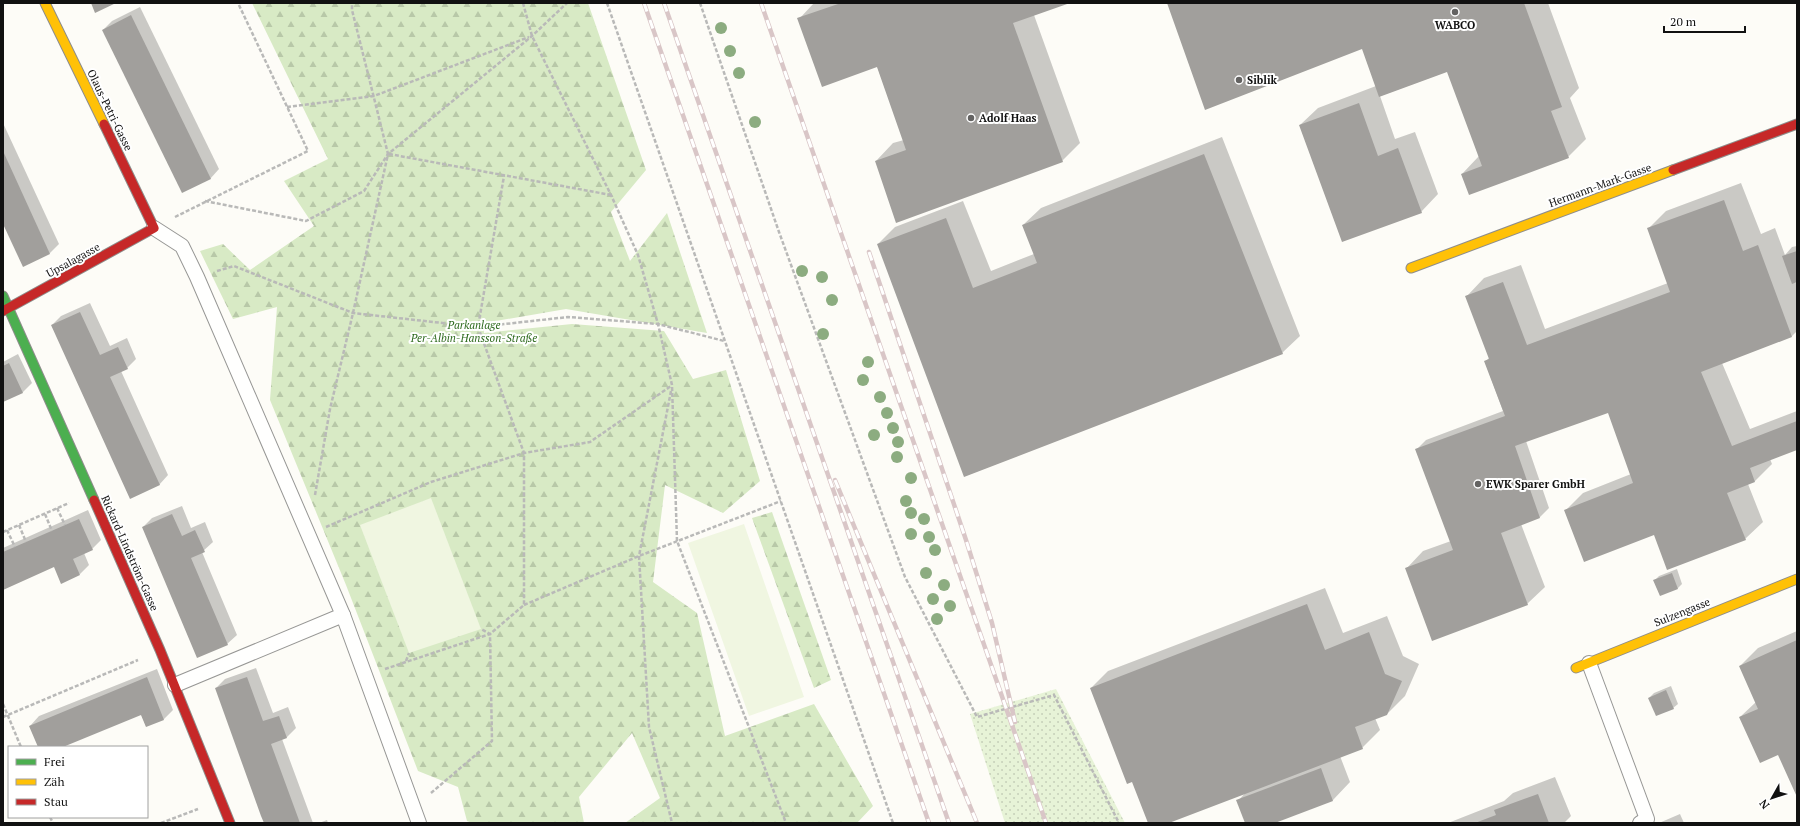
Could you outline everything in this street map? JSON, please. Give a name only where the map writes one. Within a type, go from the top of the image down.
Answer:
[{"type":"street","name":"Olaus-Petri-Gasse","points":[[45,3],[154,228]]},
{"type":"street","name":"Hermann-Mark-Gasse","points":[[1411,268],[1797,124]]},
{"type":"street","name":"Upsalagasse","points":[[6,310],[154,228]]},
{"type":"street","name":"Rickard-Lindström-Gasse","points":[[3,296],[6,310],[175,685],[230,823]]},
{"type":"street","name":"Sulzengasse","points":[[1582,665],[1797,579]]},
{"type":"lane","points":[[154,228],[182,246],[197,277],[343,615],[419,823]]},
{"type":"lane","points":[[175,685],[343,615]]},
{"type":"lane","points":[[1582,665],[1647,819],[1640,823]]},
{"type":"path","points":[[154,228],[205,201],[308,151],[238,3]]},
{"type":"path","points":[[315,496],[330,409],[388,154],[352,10],[352,3]]},
{"type":"path","points":[[523,3],[532,36],[611,195],[638,255],[658,324],[672,385],[677,542],[786,823]]},
{"type":"path","points":[[205,201],[306,221],[364,191],[388,154],[532,36],[567,3]]},
{"type":"path","points":[[607,3],[893,823]]},
{"type":"path","points":[[700,3],[779,232],[905,577],[924,617],[977,717],[1054,695],[1119,823]]},
{"type":"path","points":[[287,107],[374,96],[532,36]]},
{"type":"path","points":[[388,154],[611,195]]},
{"type":"path","points":[[504,176],[478,327],[524,453],[524,605]]},
{"type":"path","points":[[197,277],[234,266],[353,313],[478,327],[568,317],[658,324],[725,341]]},
{"type":"path","points":[[308,535],[431,482],[524,453],[590,442],[672,385]]},
{"type":"path","points":[[672,385],[639,556],[650,727],[672,823]]},
{"type":"path","points":[[365,676],[490,634],[524,605],[639,556],[781,501]]},
{"type":"path","points":[[3,532],[72,502]]},
{"type":"path","points":[[57,508],[65,525]]},
{"type":"path","points":[[45,514],[52,531]]},
{"type":"path","points":[[19,525],[26,542]]},
{"type":"path","points":[[7,530],[15,547]]},
{"type":"path","points":[[481,629],[490,634]]},
{"type":"path","points":[[414,808],[492,742],[490,634]]},
{"type":"path","points":[[406,662],[410,653]]},
{"type":"path","points":[[3,717],[141,659]]},
{"type":"path","points":[[3,704],[21,746]]},
{"type":"path","points":[[161,823],[198,809]]},
{"type":"green space","name":"Parkanlage Per-Albin-Hansson-Straße","points":[[252,3],[588,3],[646,170],[611,212],[630,261],[667,213],[707,333],[566,309],[484,323],[484,333],[572,324],[664,331],[693,379],[726,370],[760,481],[723,513],[665,485],[653,582],[697,613],[725,736],[814,704],[873,806],[857,823],[625,823],[660,798],[632,733],[579,797],[584,823],[472,823],[467,821],[458,787],[418,771],[346,585],[270,400],[277,307],[233,319],[200,251],[223,244],[250,270],[314,226],[284,181],[328,159]]},
{"type":"green space","points":[[431,498],[481,629],[409,653],[360,525]]},
{"type":"green space","points":[[772,512],[831,680],[814,688],[752,518]]},
{"type":"green space","points":[[744,524],[804,697],[749,716],[688,543]]},
{"type":"green space","points":[[1056,689],[1125,823],[1005,823],[970,714]]},
{"type":"building","points":[[91,3],[116,3],[95,13]]},
{"type":"building","name":"Adolf Haas","points":[[841,3],[1070,3],[1013,23],[1063,162],[896,223],[875,161],[906,150],[877,67],[822,87],[797,18]]},
{"type":"building","points":[[1167,3],[1524,3],[1562,107],[1551,111],[1569,158],[1469,195],[1461,174],[1482,166],[1447,72],[1379,97],[1362,49],[1205,110]]},
{"type":"building","points":[[131,15],[211,179],[182,193],[102,30]]},
{"type":"building","points":[[1359,103],[1378,156],[1398,148],[1422,213],[1342,242],[1299,125]]},
{"type":"building","points":[[3,151],[50,254],[23,267],[3,224]]},
{"type":"building","points":[[1204,154],[1283,354],[964,477],[877,244],[946,218],[973,288],[1037,263],[1022,225]]},
{"type":"building","points":[[1724,200],[1743,251],[1758,245],[1792,337],[1701,372],[1732,446],[1797,421],[1797,450],[1750,468],[1755,482],[1727,493],[1746,540],[1667,570],[1654,535],[1584,562],[1564,510],[1633,483],[1608,413],[1515,446],[1540,518],[1501,533],[1528,605],[1432,641],[1405,568],[1453,550],[1415,449],[1505,416],[1484,361],[1489,359],[1465,296],[1503,282],[1527,345],[1670,292],[1647,228]]},
{"type":"building","points":[[1797,251],[1797,282],[1792,284],[1782,256]]},
{"type":"building","points":[[80,312],[100,355],[118,347],[128,369],[110,377],[160,485],[130,499],[51,325]]},
{"type":"building","points":[[9,363],[23,393],[3,402],[3,366]]},
{"type":"building","points":[[172,514],[182,536],[195,530],[205,552],[191,558],[228,645],[197,658],[142,527]]},
{"type":"building","points":[[79,519],[93,550],[73,559],[80,575],[61,584],[54,567],[3,590],[3,552]]},
{"type":"building","points":[[1672,573],[1678,589],[1660,596],[1653,580]]},
{"type":"building","points":[[1307,604],[1325,650],[1369,632],[1385,674],[1402,681],[1387,715],[1355,727],[1363,749],[1169,823],[1148,823],[1132,782],[1127,784],[1090,688]]},
{"type":"building","points":[[1797,640],[1797,797],[1778,755],[1760,763],[1739,717],[1758,709],[1739,666]]},
{"type":"building","points":[[147,677],[164,720],[146,727],[141,715],[65,746],[38,746],[29,726]]},
{"type":"building","points":[[247,677],[263,721],[279,716],[287,738],[271,744],[300,823],[264,823],[261,816],[215,688]]},
{"type":"building","points":[[1666,690],[1674,709],[1656,716],[1648,698]]},
{"type":"building","points":[[1321,768],[1333,801],[1275,823],[1245,823],[1236,800]]},
{"type":"building","points":[[1538,794],[1549,823],[1475,823],[1496,815],[1494,810]]},
{"type":"railway","points":[[644,3],[929,823]]},
{"type":"railway","points":[[664,3],[949,823]]},
{"type":"railway","points":[[761,3],[1046,823]]},
{"type":"railway","points":[[869,252],[966,540],[992,623],[1015,722]]},
{"type":"railway","points":[[835,480],[977,823]]},
{"type":"traffic: fast","points":[[3,296],[94,500]]},
{"type":"traffic: slow","points":[[45,3],[104,124]]},
{"type":"traffic: slow","points":[[1411,268],[1673,170]]},
{"type":"traffic: slow","points":[[1576,668],[1797,579]]},
{"type":"traffic: jam","points":[[3,311],[154,228],[104,124]]},
{"type":"traffic: jam","points":[[1673,170],[1797,124]]},
{"type":"traffic: jam","points":[[94,500],[160,650],[230,823]]},
{"type":"place","name":"WABCO","points":[[1455,12]]},
{"type":"place","name":"Siblik","points":[[1239,80]]},
{"type":"place","name":"Adolf Haas","points":[[971,118]]},
{"type":"place","name":"EWK Sparer GmbH","points":[[1478,484]]}]
